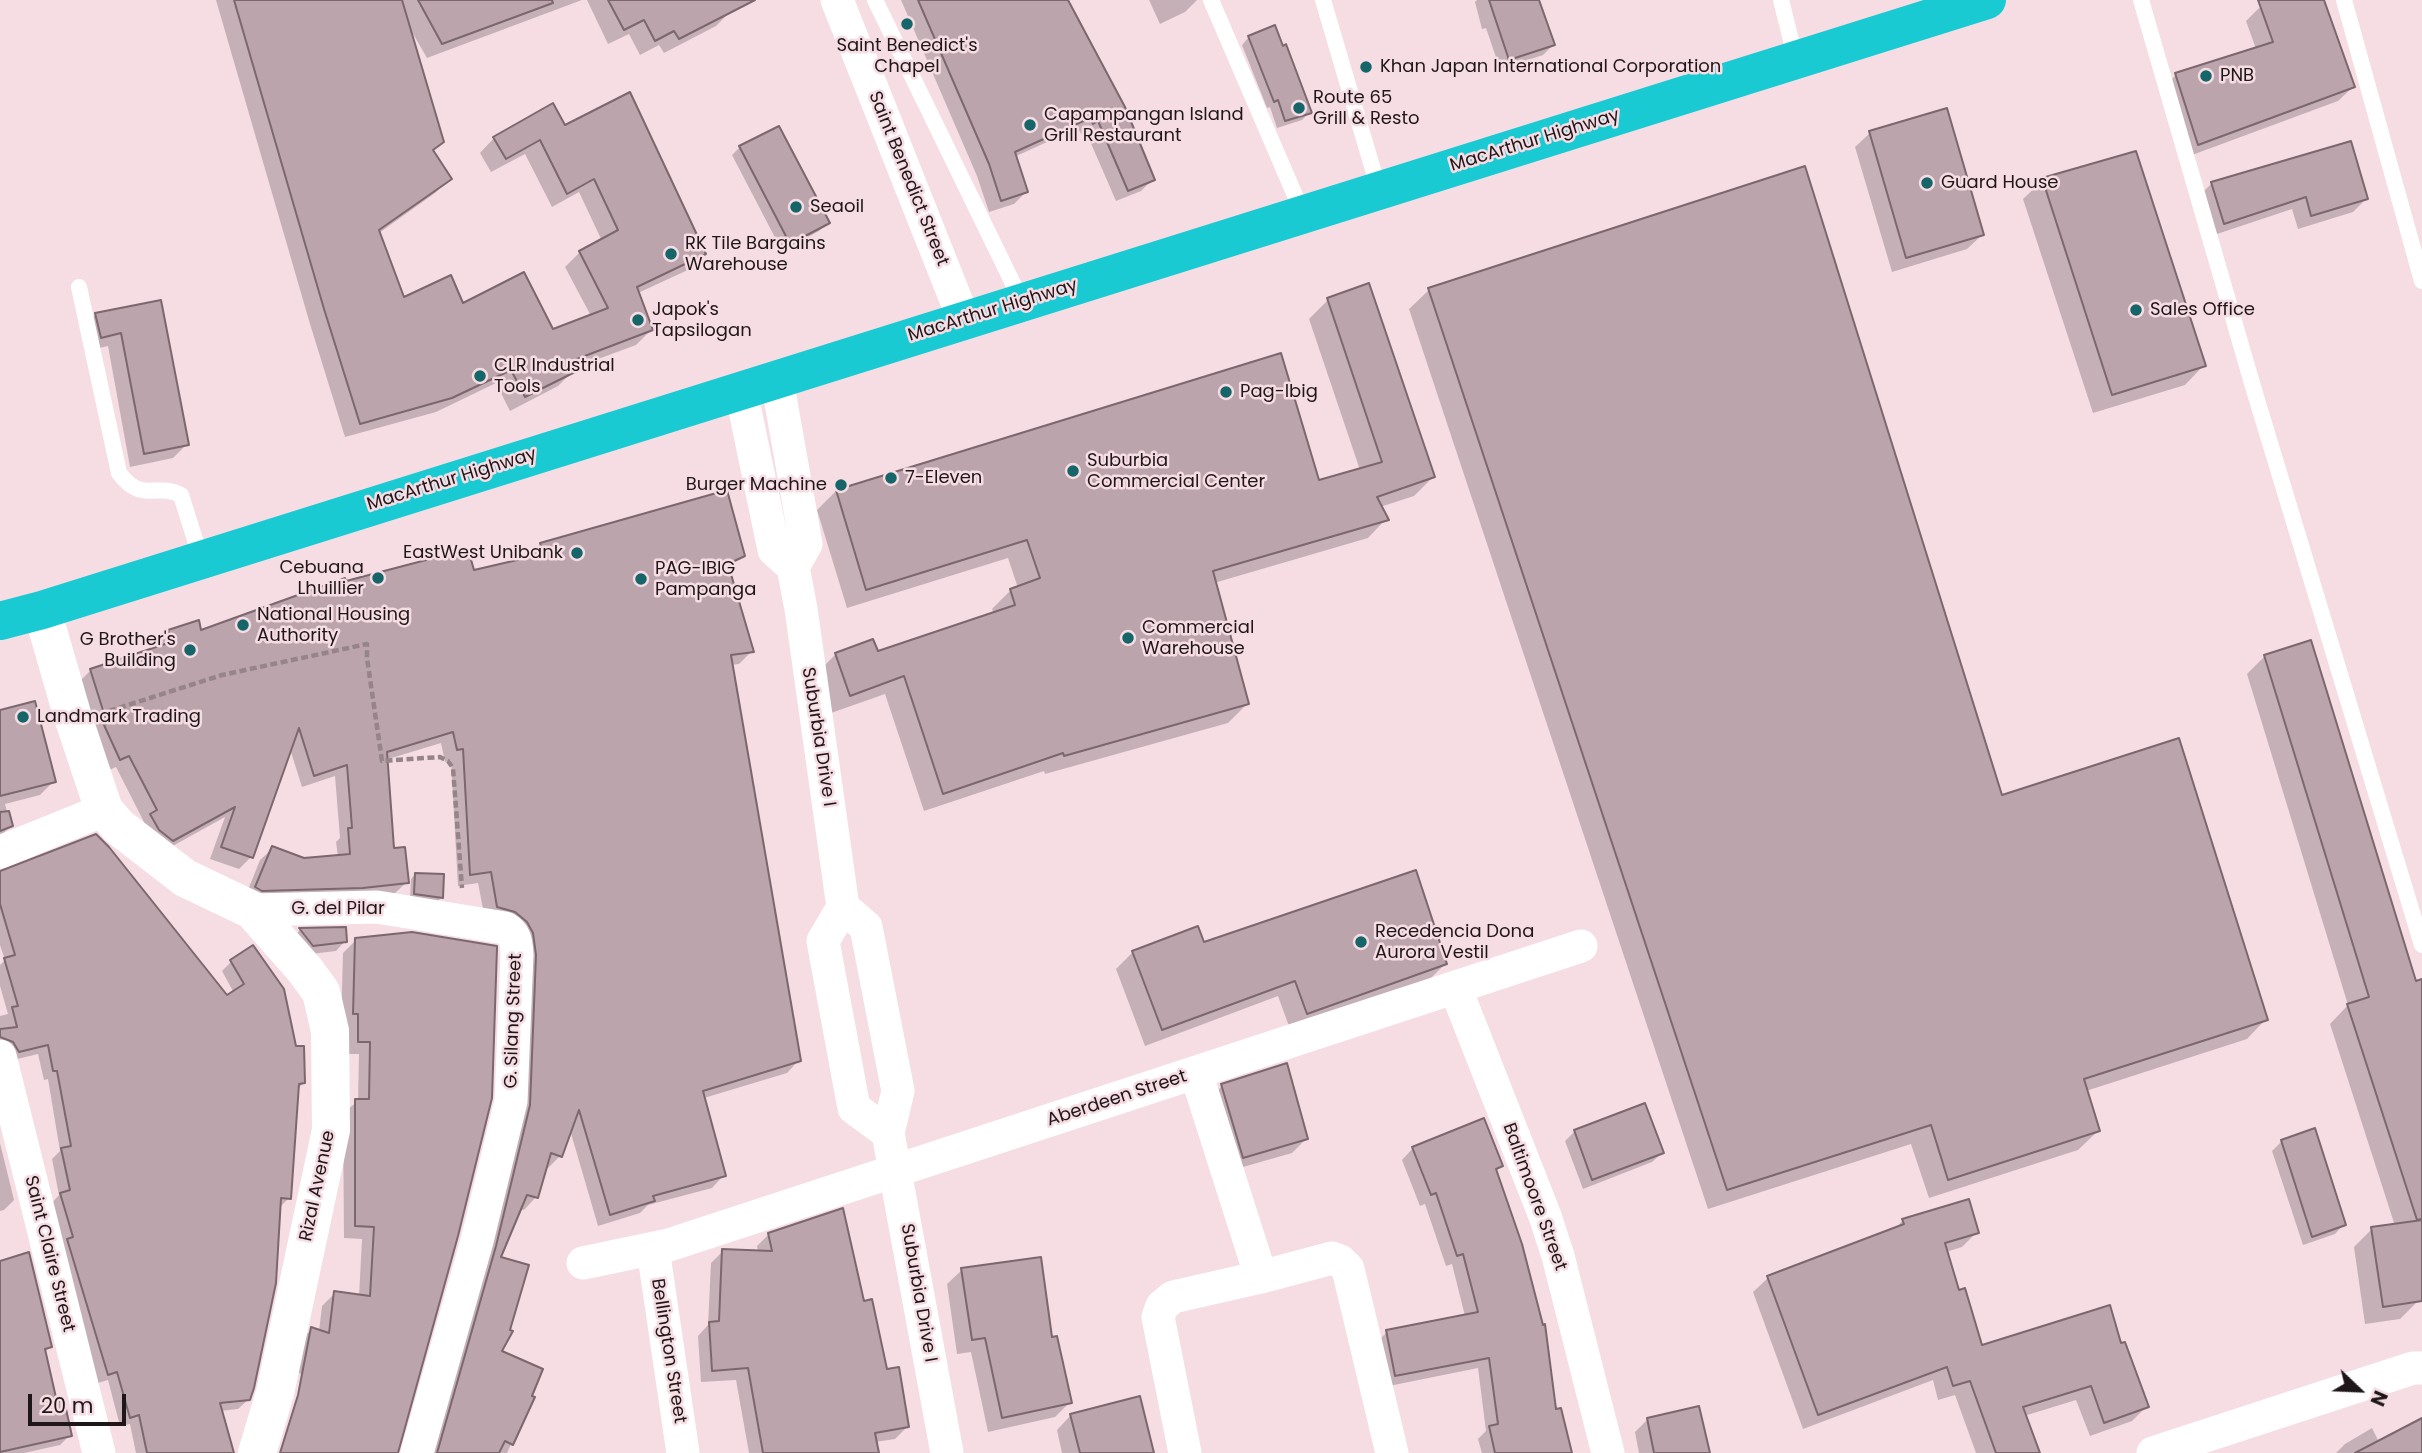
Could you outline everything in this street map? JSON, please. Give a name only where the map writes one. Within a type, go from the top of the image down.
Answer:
[{"type":"highway","name":"MacArthur Highway","points":[[0,621],[1987,0]]},
{"type":"street","name":"Saint Benedict Street","points":[[837,0],[964,320]]},
{"type":"street","points":[[777,380],[806,544],[793,567]]},
{"type":"street","name":"Suburbia Drive I","points":[[741,391],[774,550],[793,567],[843,907],[866,927],[869,940],[898,1091],[888,1133],[947,1453]]},
{"type":"street","name":"Rizal Avenue","points":[[42,610],[74,722],[104,810],[119,827],[185,878],[252,910],[321,992],[330,1031],[331,1130],[275,1393],[257,1453]]},
{"type":"street","points":[[0,852],[104,810]]},
{"type":"street","name":"G. del Pilar","points":[[252,910],[377,907],[465,922]]},
{"type":"street","points":[[843,907],[823,941],[854,1108],[888,1133]]},
{"type":"street","name":"G. Silang Street","points":[[418,1453],[478,1241],[511,1101],[516,939],[512,932],[505,928],[465,922]]},
{"type":"street","name":"Aberdeen Street","points":[[583,1263],[653,1249],[896,1172],[1581,946]]},
{"type":"street","name":"Baltimoore Street","points":[[1455,987],[1545,1216],[1558,1256],[1608,1453]]},
{"type":"street","name":"Saint Claire Street","points":[[0,1056],[99,1453]]},
{"type":"street","points":[[1196,1073],[1261,1278]]},
{"type":"street","name":"Bellington Street","points":[[653,1249],[683,1453]]},
{"type":"street","points":[[1185,1453],[1158,1317],[1162,1306],[1172,1297],[1261,1278],[1332,1258],[1348,1269],[1392,1453]]},
{"type":"street","points":[[2153,1453],[2422,1367]]},
{"type":"lane","points":[[875,0],[1022,302]]},
{"type":"lane","points":[[1211,0],[1303,214]]},
{"type":"lane","points":[[1323,0],[1379,190]]},
{"type":"lane","points":[[1781,0],[1796,60]]},
{"type":"lane","points":[[2141,0],[2258,404],[2422,946]]},
{"type":"lane","points":[[2344,0],[2422,281]]},
{"type":"lane","points":[[79,287],[119,473],[127,484],[136,489],[152,492],[174,491],[181,495],[201,559]]},
{"type":"path","points":[[74,722],[222,675],[367,644],[382,761],[440,757],[453,768],[465,922]]},
{"type":"building","points":[[234,0],[402,0],[444,142],[433,150],[452,179],[379,230],[404,297],[451,275],[463,303],[524,272],[553,329],[608,308],[579,251],[618,230],[594,179],[567,194],[540,140],[506,159],[493,137],[553,103],[565,125],[630,92],[706,254],[637,287],[653,330],[569,362],[575,372],[525,397],[511,370],[452,398],[360,424]]},
{"type":"building","points":[[418,0],[552,0],[553,3],[442,44]]},
{"type":"building","points":[[608,0],[755,0],[679,39],[674,31],[655,41],[644,20],[624,30]]},
{"type":"building","points":[[918,0],[1068,0],[1125,107],[1155,180],[1128,191],[1098,121],[1093,124],[1090,118],[1015,152],[1028,192],[1001,201],[989,164]]},
{"type":"building","points":[[1489,0],[1539,0],[1555,45],[1509,60]]},
{"type":"building","points":[[2258,0],[2324,0],[2355,87],[2198,145],[2175,73],[2273,42]]},
{"type":"building","points":[[1275,25],[1283,46],[1286,44],[1312,113],[1285,121],[1278,100],[1274,102],[1248,36]]},
{"type":"building","name":"Guard House","points":[[1947,108],[1984,235],[1906,258],[1869,131]]},
{"type":"building","points":[[779,126],[830,223],[790,244],[739,146]]},
{"type":"building","points":[[2351,141],[2368,199],[2311,216],[2306,197],[2224,224],[2211,182]]},
{"type":"building","name":"Sales Office","points":[[2136,151],[2206,366],[2112,395],[2042,178]]},
{"type":"building","points":[[1805,166],[2002,795],[2179,738],[2268,1020],[2084,1079],[2100,1131],[1948,1180],[1931,1125],[1727,1190],[1428,288]]},
{"type":"building","points":[[1369,283],[1435,477],[1377,497],[1389,520],[1213,571],[1249,704],[1064,756],[1063,753],[943,794],[904,676],[850,696],[835,653],[873,639],[878,651],[1015,605],[1010,589],[1040,578],[1027,540],[866,590],[836,490],[1281,353],[1319,480],[1382,462],[1327,298]]},
{"type":"building","points":[[161,300],[189,445],[144,454],[121,333],[101,338],[95,313]]},
{"type":"building","points":[[727,490],[745,556],[728,564],[754,652],[731,655],[801,1061],[703,1091],[726,1176],[653,1196],[655,1201],[610,1215],[579,1110],[562,1157],[551,1153],[538,1198],[527,1195],[501,1257],[529,1265],[510,1330],[513,1331],[502,1351],[543,1369],[532,1396],[535,1397],[513,1445],[505,1441],[499,1453],[437,1453],[496,1246],[530,1105],[536,955],[533,933],[527,922],[515,912],[497,907],[491,872],[470,875],[463,749],[457,750],[453,732],[387,752],[394,848],[405,847],[409,883],[363,888],[262,891],[255,887],[272,846],[304,858],[350,854],[348,828],[352,828],[347,765],[314,776],[299,728],[253,858],[221,847],[235,807],[173,841],[159,830],[150,814],[157,810],[129,756],[120,760],[104,725],[107,723],[90,669],[171,642],[168,630],[199,620],[201,630],[345,578],[346,581],[468,549],[474,570],[543,554],[540,543]]},
{"type":"building","points":[[2311,640],[2416,981],[2422,979],[2422,1219],[2417,1220],[2347,1004],[2369,997],[2264,655]]},
{"type":"building","points":[[35,701],[56,782],[0,796],[0,710]]},
{"type":"building","points":[[9,811],[13,826],[0,831],[0,812]]},
{"type":"building","points":[[96,834],[227,995],[244,984],[230,960],[253,945],[284,989],[296,1046],[304,1046],[305,1083],[299,1084],[291,1199],[281,1198],[276,1283],[254,1388],[250,1400],[220,1403],[234,1453],[147,1453],[139,1415],[130,1418],[117,1372],[108,1375],[67,1239],[73,1237],[60,1193],[70,1190],[61,1148],[71,1146],[57,1071],[53,1071],[48,1045],[19,1052],[13,1042],[0,1037],[0,1029],[17,1027],[12,1007],[18,1006],[4,958],[15,955],[0,904],[0,871]]},
{"type":"building","points":[[1416,870],[1447,964],[1307,1014],[1295,981],[1162,1030],[1132,951],[1198,926],[1204,942]]},
{"type":"building","points":[[415,873],[444,874],[443,898],[414,894]]},
{"type":"building","points":[[346,927],[347,942],[313,946],[299,928]]},
{"type":"building","points":[[412,932],[497,946],[492,1098],[458,1236],[398,1453],[280,1453],[298,1395],[311,1327],[329,1333],[334,1291],[370,1296],[374,1227],[355,1226],[355,1099],[369,1099],[370,1042],[358,1042],[358,1014],[353,1014],[355,938]]},
{"type":"building","points":[[1287,1063],[1308,1139],[1243,1158],[1221,1084]]},
{"type":"building","points":[[1645,1103],[1664,1153],[1592,1180],[1574,1130]]},
{"type":"building","points":[[1484,1118],[1503,1166],[1496,1169],[1522,1244],[1543,1325],[1545,1324],[1556,1409],[1561,1408],[1572,1453],[1495,1453],[1489,1426],[1498,1424],[1489,1358],[1395,1376],[1386,1330],[1478,1312],[1463,1254],[1457,1256],[1436,1193],[1431,1195],[1412,1147]]},
{"type":"building","points":[[2315,1128],[2346,1225],[2312,1237],[2281,1140]]},
{"type":"building","points":[[1969,1199],[1979,1233],[1945,1243],[1959,1290],[1965,1288],[1982,1345],[2110,1305],[2121,1343],[2125,1342],[2149,1407],[2104,1423],[2091,1386],[2023,1407],[2040,1453],[1996,1453],[1970,1381],[1953,1386],[1947,1367],[1818,1415],[1767,1276],[1904,1224],[1902,1219]]},
{"type":"building","points":[[843,1208],[864,1301],[872,1299],[887,1369],[899,1367],[909,1427],[875,1433],[879,1453],[763,1453],[748,1368],[712,1371],[709,1322],[719,1321],[722,1249],[772,1251],[768,1233]]},
{"type":"building","points":[[2422,1220],[2422,1301],[2383,1307],[2371,1227]]},
{"type":"building","points":[[29,1252],[52,1347],[45,1349],[57,1402],[64,1400],[72,1436],[0,1452],[0,1261]]},
{"type":"building","points":[[1041,1257],[1052,1337],[1057,1336],[1072,1403],[1002,1418],[985,1338],[972,1340],[961,1268]]},
{"type":"building","points":[[1140,1396],[1154,1453],[1080,1453],[1070,1414]]},
{"type":"building","points":[[1699,1406],[1710,1453],[1654,1453],[1647,1418]]},
{"type":"building","points":[[2422,1418],[2422,1453],[2355,1453]]},
{"type":"place","name":"Saint Benedict's Chapel","points":[[907,24]]},
{"type":"place","name":"Khan Japan International Corporation","points":[[1366,67]]},
{"type":"place","name":"PNB","points":[[2206,76]]},
{"type":"place","name":"Route 65 Grill & Resto","points":[[1299,108]]},
{"type":"place","name":"Capampangan Island Grill Restaurant","points":[[1030,125]]},
{"type":"place","name":"Guard House","points":[[1927,183]]},
{"type":"place","name":"Seaoil","points":[[796,207]]},
{"type":"place","name":"RK Tile Bargains Warehouse","points":[[671,254]]},
{"type":"place","name":"Sales Office","points":[[2136,310]]},
{"type":"place","name":"Japok's Tapsilogan","points":[[638,320]]},
{"type":"place","name":"CLR Industrial Tools","points":[[480,376]]},
{"type":"place","name":"Pag-Ibig","points":[[1226,392]]},
{"type":"place","name":"Suburbia Commercial Center","points":[[1073,471]]},
{"type":"place","name":"7-Eleven","points":[[891,478]]},
{"type":"place","name":"Burger Machine","points":[[841,485]]},
{"type":"place","name":"EastWest Unibank","points":[[577,553]]},
{"type":"place","name":"Cebuana Lhuillier","points":[[378,578]]},
{"type":"place","name":"PAG-IBIG Pampanga","points":[[641,579]]},
{"type":"place","name":"National Housing Authority","points":[[243,625]]},
{"type":"place","name":"Commercial Warehouse","points":[[1128,638]]},
{"type":"place","name":"G Brother's Building","points":[[190,650]]},
{"type":"place","name":"Landmark Trading","points":[[23,717]]},
{"type":"place","name":"Recedencia Dona Aurora Vestil","points":[[1361,942]]}]
